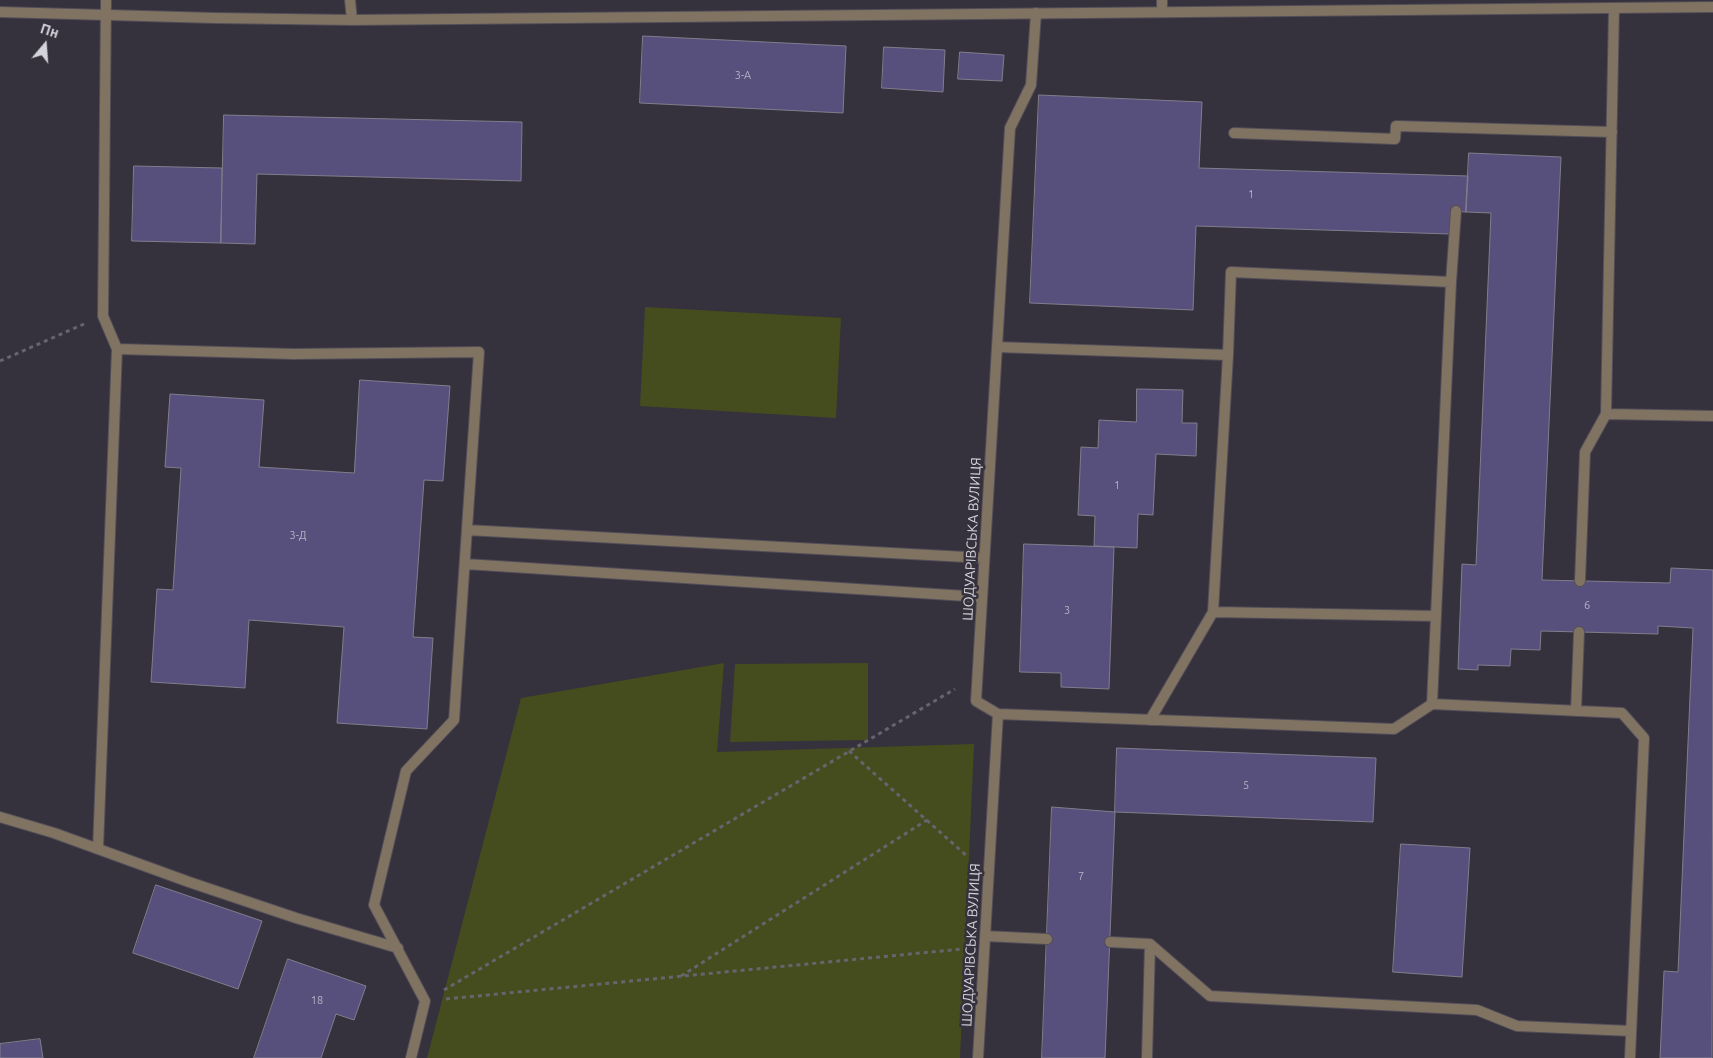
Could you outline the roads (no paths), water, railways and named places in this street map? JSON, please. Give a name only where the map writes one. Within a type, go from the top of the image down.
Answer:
[{"type":"street","points":[[98,849],[117,349],[103,316],[106,0]]},
{"type":"street","points":[[350,0],[352,20]]},
{"type":"street","points":[[1162,0],[1162,12]]},
{"type":"street","points":[[0,12],[352,20],[1713,7]]},
{"type":"street","points":[[1580,581],[1585,452],[1606,414],[1614,8]]},
{"type":"street","name":"ШОДУАРІВСЬКА ВУЛИЦЯ","points":[[978,1058],[998,714],[976,702],[977,676],[1010,128],[1031,85],[1036,13]]},
{"type":"street","points":[[1234,133],[1394,139],[1396,126],[1612,132]]},
{"type":"street","points":[[1432,704],[1451,282],[1456,211]]},
{"type":"street","points":[[1150,720],[1213,612],[1228,355],[1230,272],[1451,282]]},
{"type":"street","points":[[997,347],[1228,355]]},
{"type":"street","points":[[117,349],[293,354],[479,352],[454,720],[406,771],[374,905],[425,1001],[411,1058]]},
{"type":"street","points":[[1606,414],[1713,416]]},
{"type":"street","points":[[467,530],[984,558]]},
{"type":"street","points":[[465,564],[982,597]]},
{"type":"street","points":[[1213,612],[1436,616]]},
{"type":"street","points":[[1576,711],[1579,632]]},
{"type":"street","points":[[998,714],[1394,729],[1432,704],[1622,713],[1644,738],[1630,1058]]},
{"type":"street","points":[[0,816],[54,833],[296,918],[398,948]]},
{"type":"street","points":[[985,936],[1047,939]]},
{"type":"street","points":[[1110,942],[1150,944],[1210,996],[1477,1010],[1517,1026],[1631,1031]]},
{"type":"street","points":[[1147,1058],[1150,944]]}]
